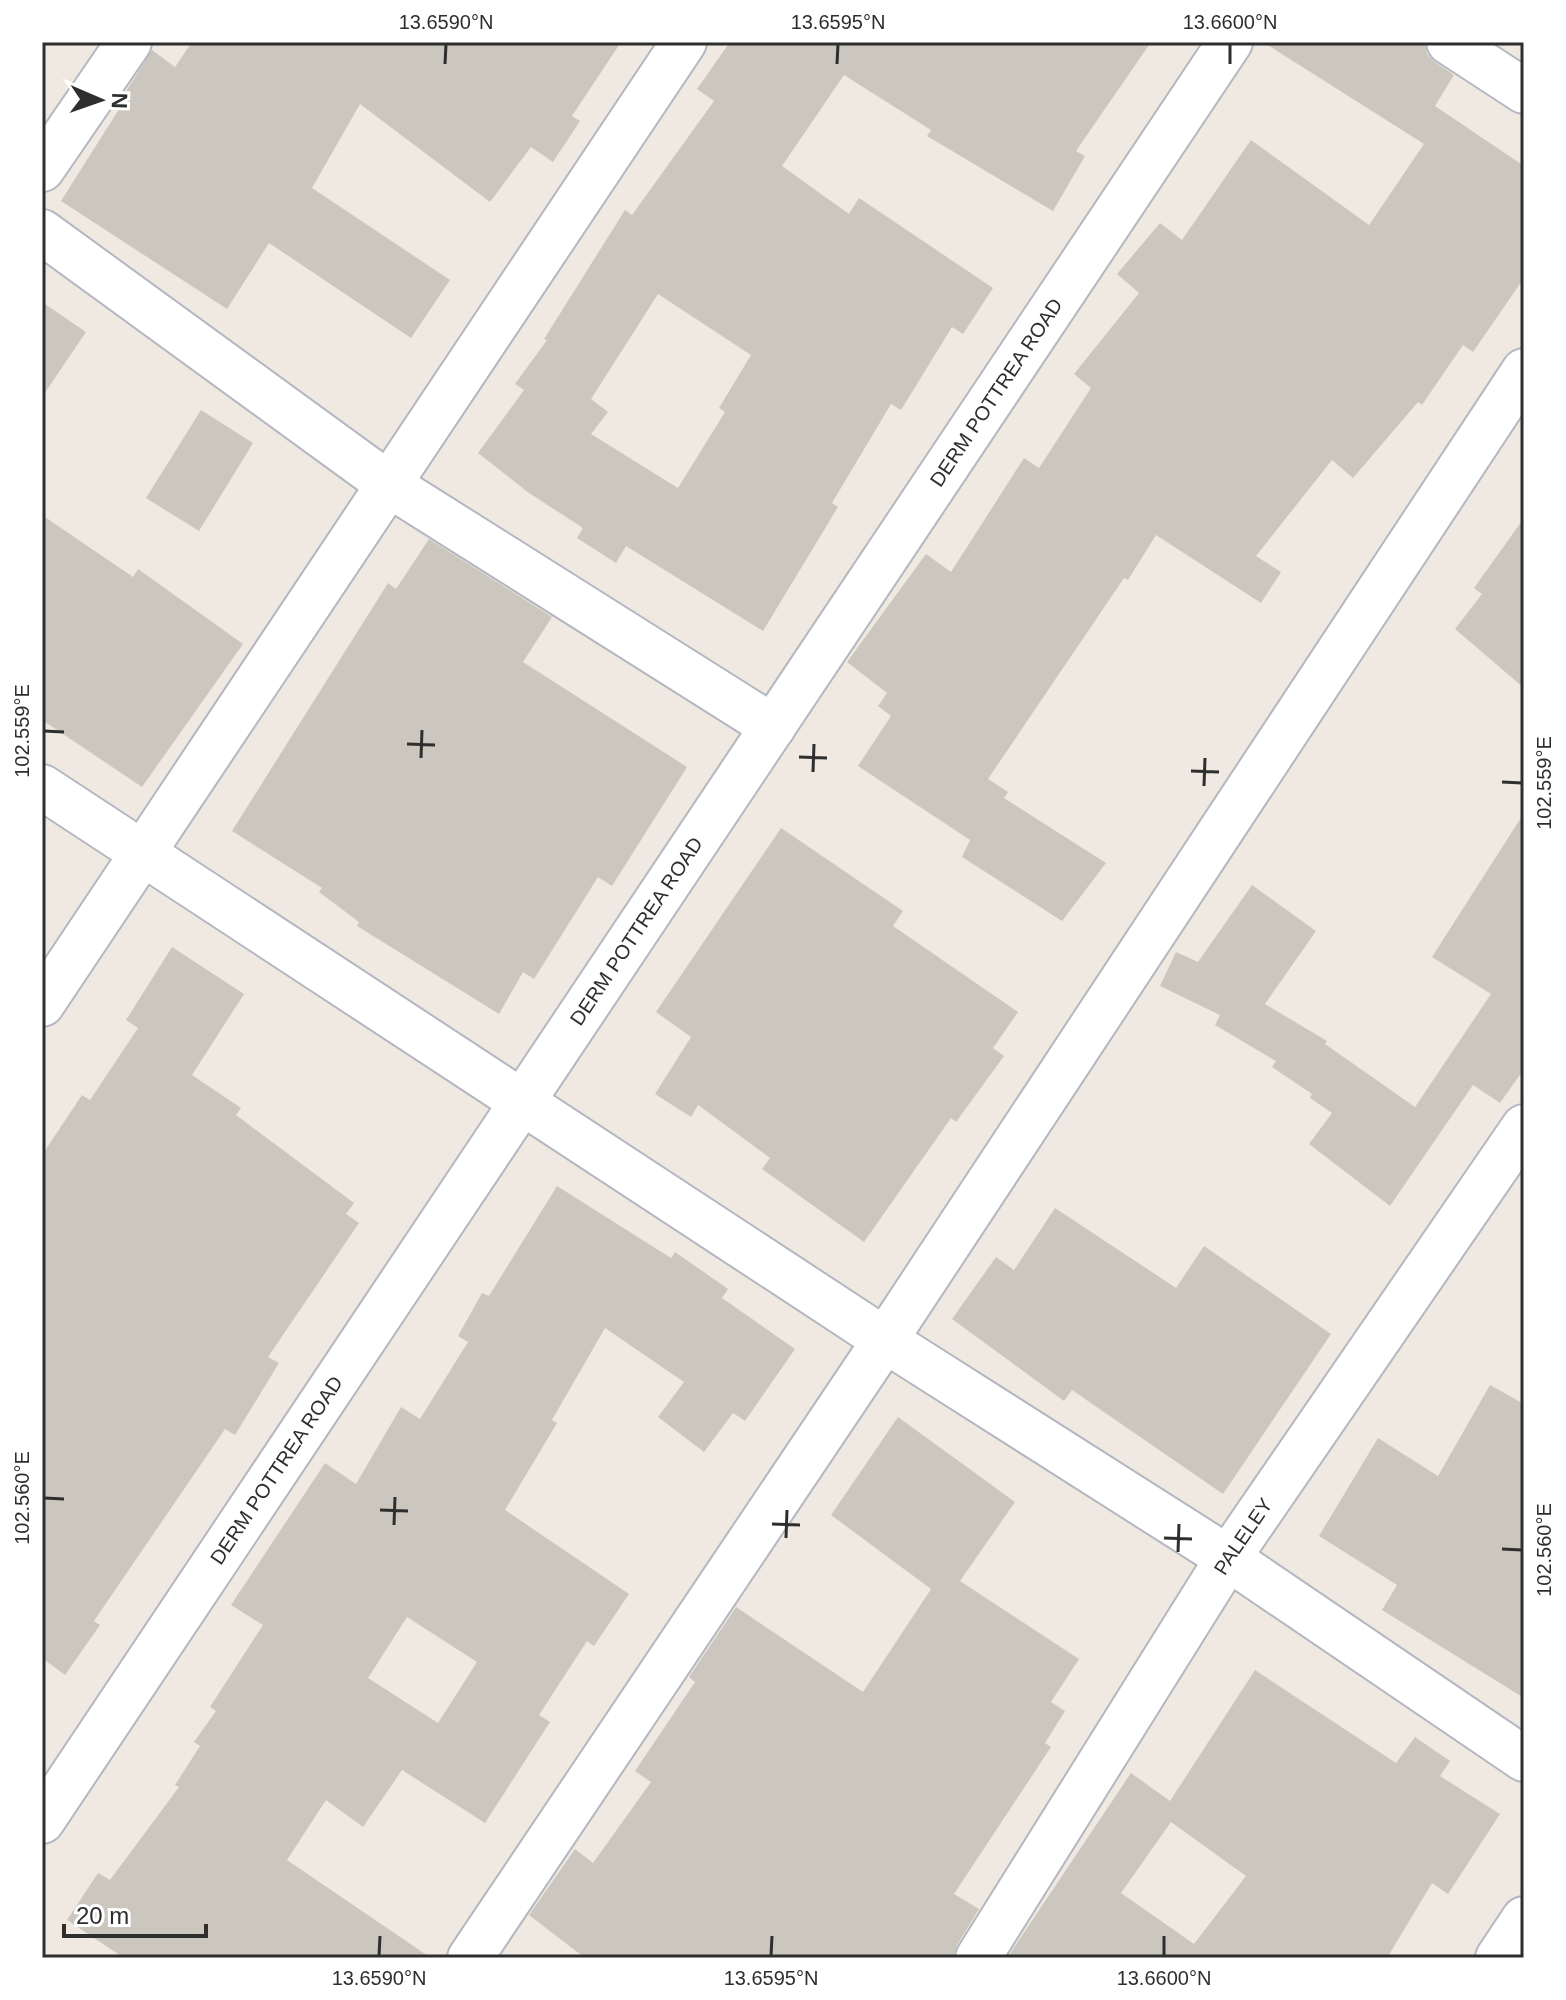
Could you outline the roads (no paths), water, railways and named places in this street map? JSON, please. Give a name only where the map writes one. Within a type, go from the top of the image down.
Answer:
[{"type":"street","points":[[42,169],[129,42]]},
{"type":"street","points":[[42,1004],[391,486],[684,42]]},
{"type":"street","name":"DERM POTTREA ROAD","points":[[42,1821],[1230,42]]},
{"type":"street","points":[[1449,42],[1524,91]]},
{"type":"street","points":[[42,232],[391,486],[773,727]]},
{"type":"street","points":[[470,1958],[885,1340],[1524,371]]},
{"type":"street","points":[[42,787],[885,1340],[1228,1558],[1524,1759]]},
{"type":"street","name":"PALELEY","points":[[978,1958],[1228,1558],[1524,1127]]},
{"type":"street","points":[[1498,1958],[1524,1919]]}]
